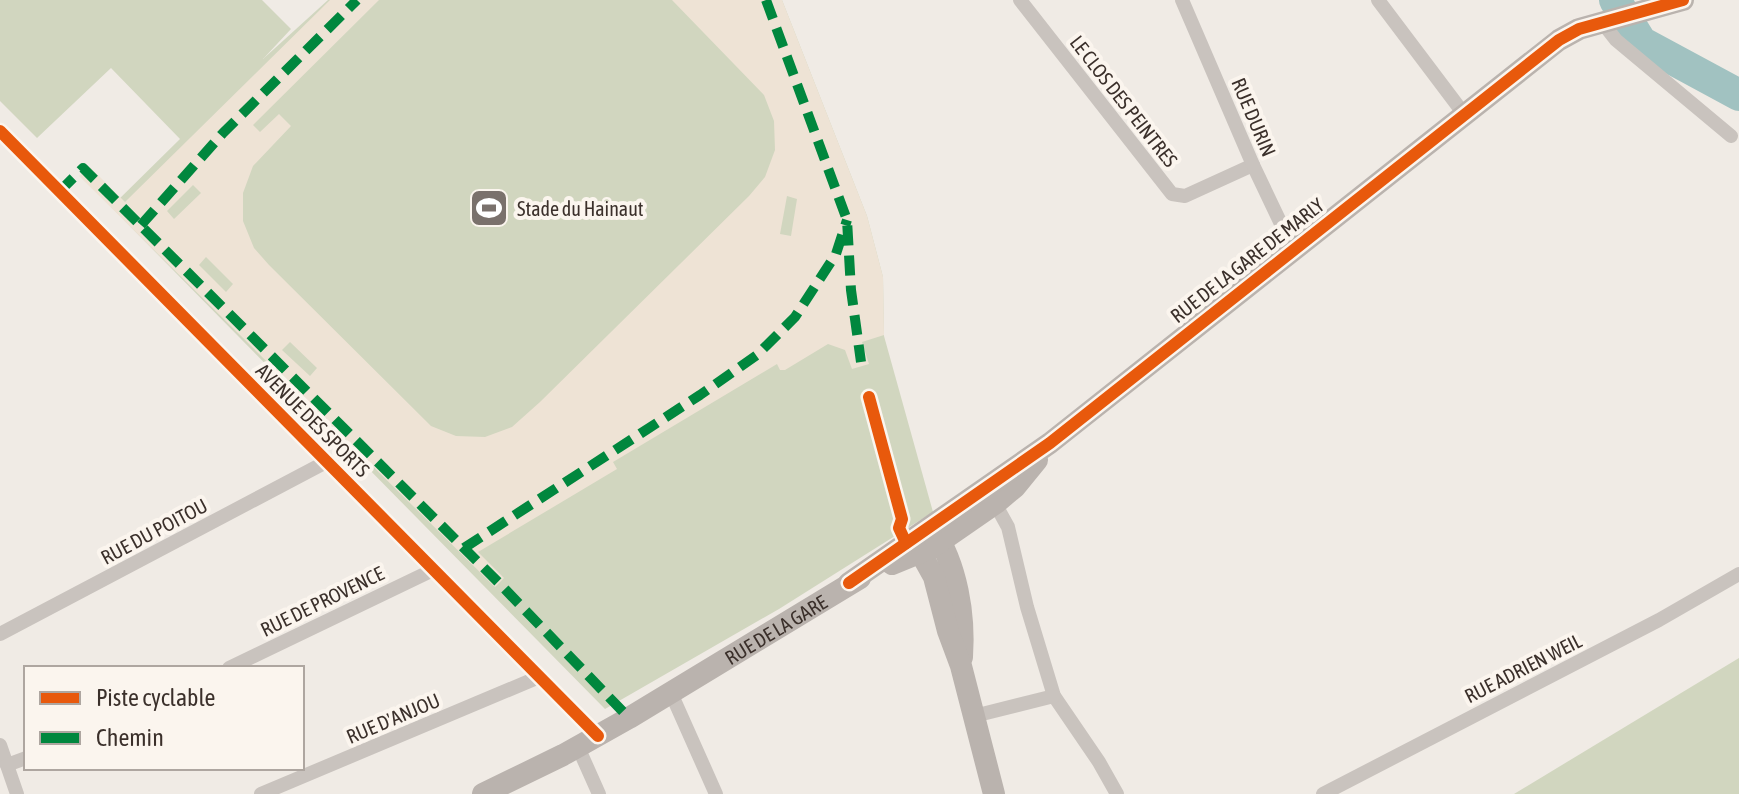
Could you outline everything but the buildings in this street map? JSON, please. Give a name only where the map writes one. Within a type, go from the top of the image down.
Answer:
[{"type":"street","name":"LE CLOS DES PEINTRES","points":[[1020,0],[1172,194],[1185,196],[1253,165]]},
{"type":"street","name":"RUE DURIN","points":[[1182,0],[1293,249]]},
{"type":"street","points":[[1378,0],[1464,114]]},
{"type":"street","name":"RUE DE LA GARE DE MARLY","points":[[991,496],[1023,479],[1050,443],[1559,40],[1579,29],[1683,0]]},
{"type":"street","points":[[1607,21],[1616,40],[1731,136]]},
{"type":"street","name":"AVENUE DES SPORTS","points":[[0,131],[598,736]]},
{"type":"street","name":"RUE DU POITOU","points":[[0,634],[326,462]]},
{"type":"street","points":[[994,794],[961,666],[964,622],[947,553],[927,540],[991,496],[1006,521],[1027,607],[1054,696],[1117,794]]},
{"type":"street","name":"RUE DE LA GARE","points":[[483,794],[598,736],[849,583],[927,540]]},
{"type":"street","name":"RUE DE PROVENCE","points":[[233,666],[433,570]]},
{"type":"street","name":"RUE ADRIEN WEIL","points":[[1323,794],[1659,620],[1739,574]]},
{"type":"street","name":"RUE D'ANJOU","points":[[261,794],[539,677]]},
{"type":"street","points":[[671,693],[716,794]]},
{"type":"street","points":[[974,716],[1054,696]]},
{"type":"street","points":[[0,745],[17,794]]},
{"type":"street","points":[[578,747],[599,794]]},
{"type":"street","points":[[7,765],[24,759]]},
{"type":"green space","points":[[0,0],[262,0],[291,29],[263,59],[328,0],[782,0],[867,216],[883,277],[884,336],[933,512],[779,609],[605,709],[111,207],[180,139],[111,68],[37,138],[0,101]]},
{"type":"green space","points":[[1739,658],[1739,794],[1514,794]]},
{"type":"shaded area","points":[[330,0],[379,0],[253,125],[260,132],[279,114],[291,126],[253,166],[243,193],[243,221],[254,248],[269,265],[431,426],[456,436],[485,437],[512,427],[540,402],[765,177],[775,150],[774,121],[764,95],[672,0],[782,0],[867,216],[883,277],[884,335],[862,342],[869,364],[852,369],[845,350],[828,344],[785,370],[780,370],[777,364],[613,462],[617,469],[478,552],[504,578],[495,587],[79,176],[90,167],[125,202]],"holes":[[[193,185],[201,193],[174,219],[167,211]],[[787,196],[797,199],[791,236],[780,234]],[[206,257],[233,284],[226,292],[199,265]],[[290,342],[317,368],[310,376],[282,350]]]},
{"type":"waterway","points":[[1615,0],[1641,42],[1739,95]]},
{"type":"marked path","points":[[141,225],[223,133],[357,0]]},
{"type":"marked path","points":[[766,0],[847,220],[851,290],[861,362]]},
{"type":"marked path","points":[[59,192],[83,168],[499,583],[629,718]]},
{"type":"marked path","points":[[464,548],[757,355],[795,317],[836,254],[847,220]]},
{"type":"cycle path","points":[[849,583],[1050,443],[1559,40],[1579,29],[1683,0]]},
{"type":"cycle path","points":[[0,131],[598,736]]},
{"type":"cycle path","points":[[869,397],[902,519],[899,528],[906,543]]},
{"type":"place","name":"Stade du Hainaut","points":[[489,208]]}]
